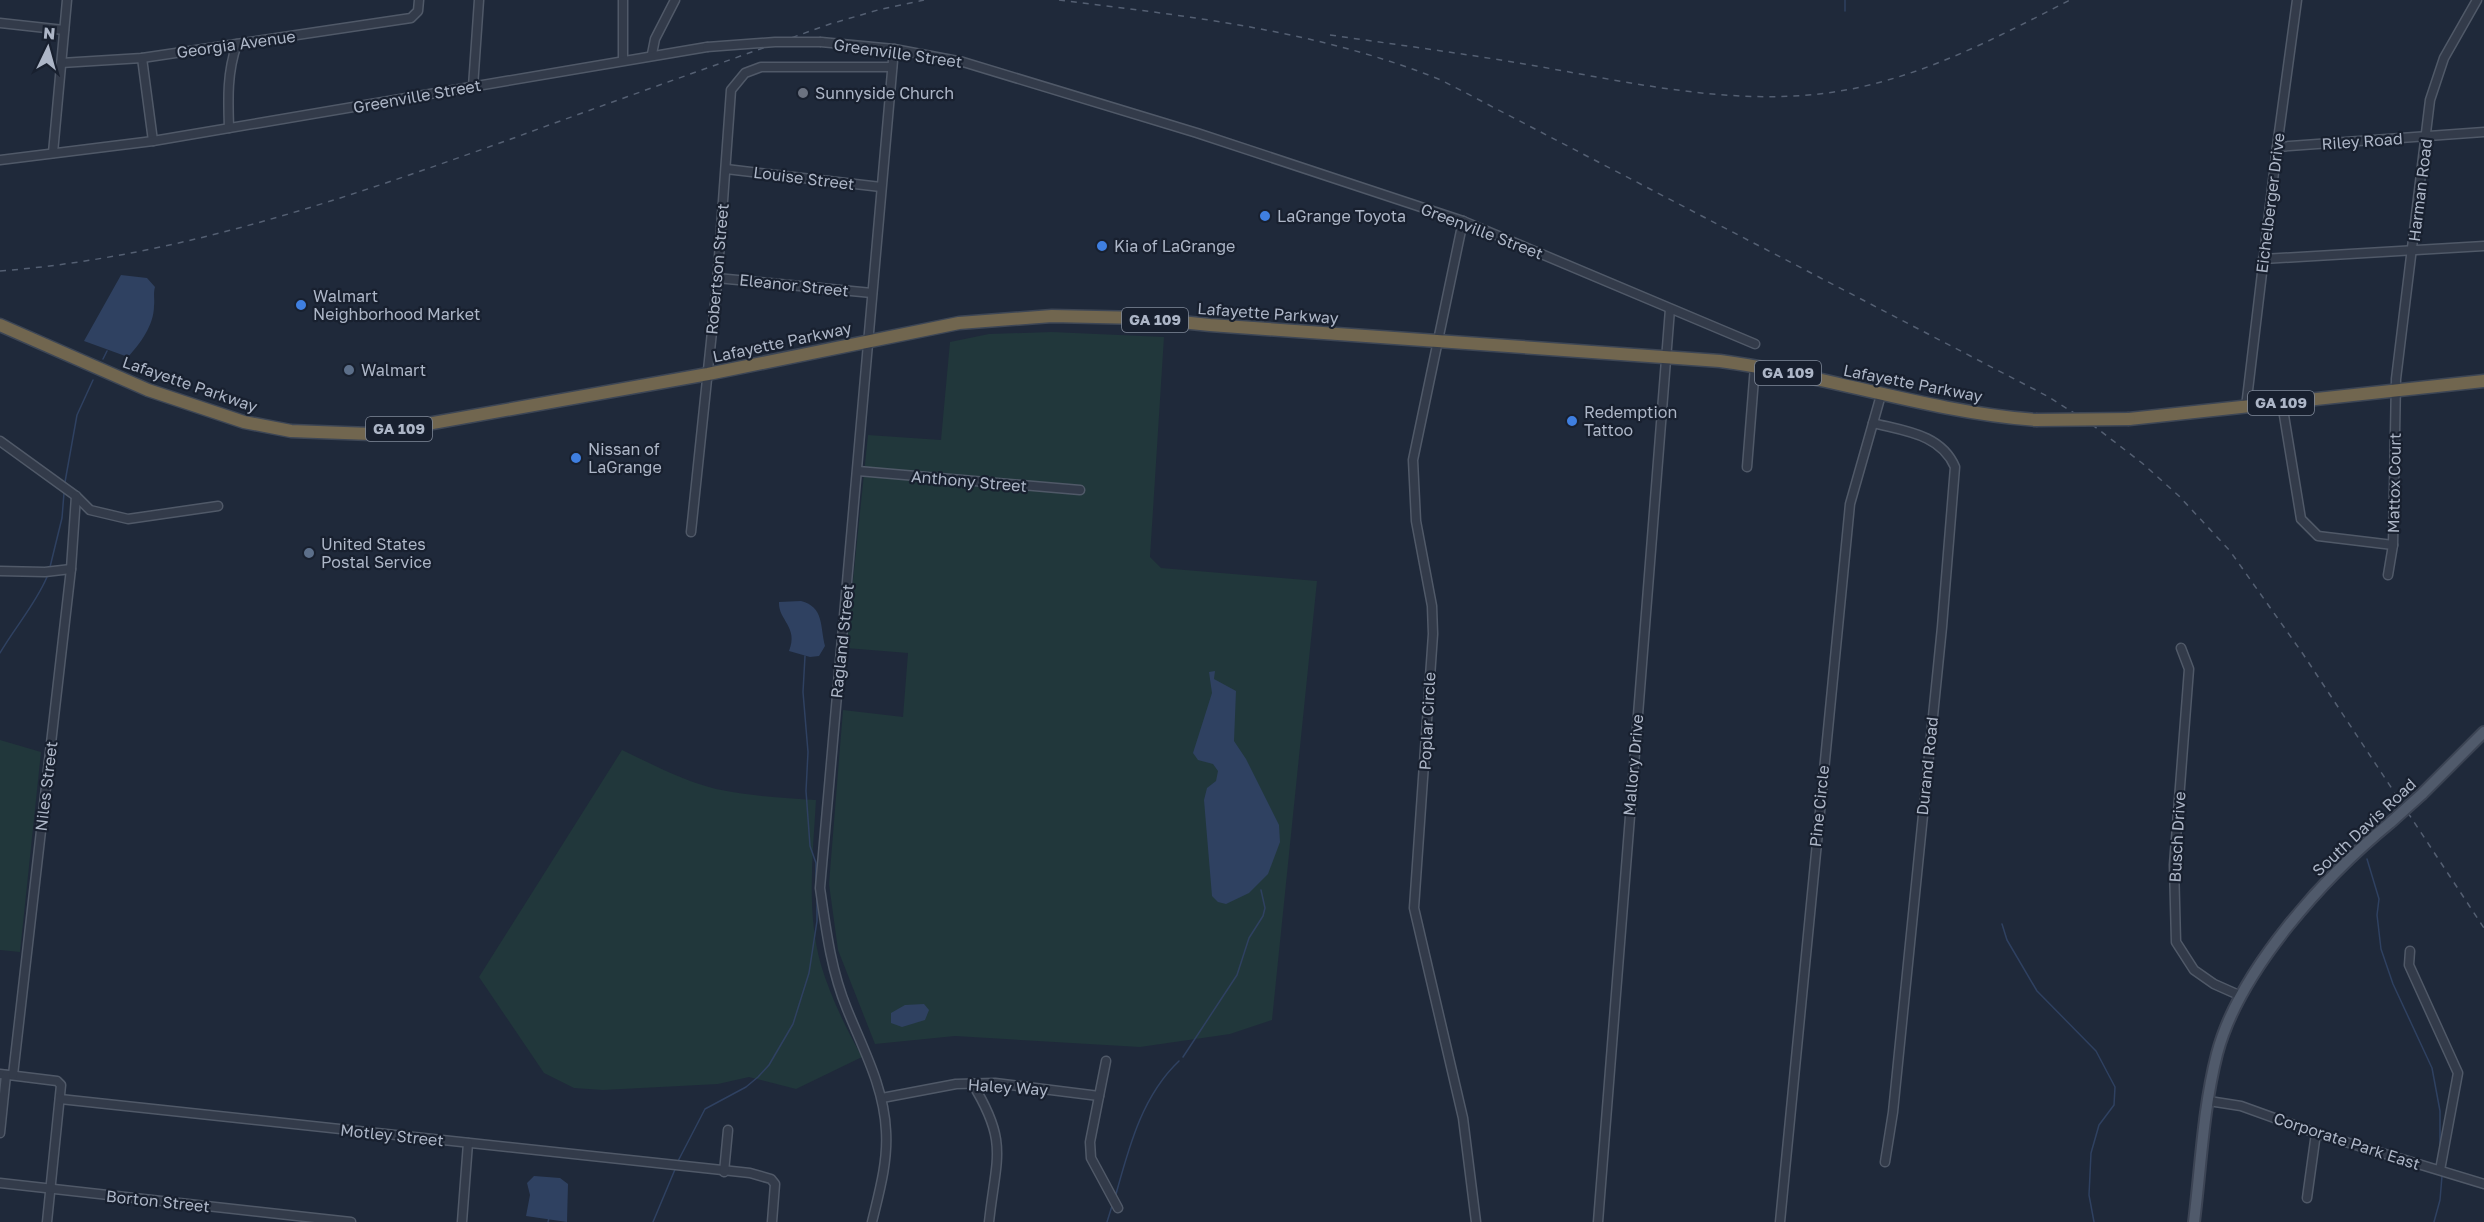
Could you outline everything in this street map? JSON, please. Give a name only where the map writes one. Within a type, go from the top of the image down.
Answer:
[{"type":"highway","name":"Lafayette Parkway","points":[[0,325],[148,390],[244,422],[291,431],[371,434],[708,374],[959,323],[1052,316],[1142,318],[1665,356],[1755,366],[1952,410],[2036,420],[2129,419],[2484,381]]},
{"type":"main road","name":"South Davis Road","points":[[2194,1222],[2204,1127],[2217,1054],[2241,996],[2267,954],[2306,903],[2354,852],[2422,794],[2484,732]]},
{"type":"street","points":[[53,153],[67,0]]},
{"type":"street","name":"Georgia Avenue","points":[[61,63],[142,58],[411,18],[417,11],[419,0]]},
{"type":"street","points":[[473,87],[479,0]]},
{"type":"street","points":[[623,0],[623,60]]},
{"type":"street","points":[[652,54],[655,39],[675,0]]},
{"type":"street","name":"Eichelberger Drive","points":[[2246,407],[2297,0]]},
{"type":"street","name":"Harman Road","points":[[2396,391],[2430,100],[2435,78],[2477,0]]},
{"type":"street","points":[[0,23],[64,30]]},
{"type":"street","name":"Greenville Street","points":[[0,160],[229,129],[652,54],[707,47],[775,42],[821,42],[894,49],[963,62],[1015,76],[1463,221],[1755,344]]},
{"type":"street","points":[[229,129],[227,91],[231,60],[237,44]]},
{"type":"street","name":"Ragland Street","points":[[872,1222],[884,1170],[886,1132],[882,1098],[875,1075],[846,1008],[828,950],[820,888],[894,49]]},
{"type":"street","points":[[142,58],[153,141]]},
{"type":"street","name":"Robertson Street","points":[[691,532],[717,278],[731,90],[737,80],[752,69],[761,67],[892,67]]},
{"type":"street","name":"Riley Road","points":[[2277,147],[2484,132]]},
{"type":"street","name":"Louise Street","points":[[726,169],[881,187]]},
{"type":"street","name":"Poplar Circle","points":[[1463,221],[1413,460],[1416,521],[1431,606],[1432,634],[1414,908],[1463,1118],[1476,1222]]},
{"type":"street","points":[[2263,259],[2484,246]]},
{"type":"street","name":"Eleanor Street","points":[[717,278],[872,293]]},
{"type":"street","name":"Mallory Drive","points":[[1598,1222],[1670,309]]},
{"type":"street","points":[[1746,467],[1755,366]]},
{"type":"street","name":"Mattox Court","points":[[2388,575],[2393,545],[2396,391]]},
{"type":"street","name":"Pine Circle","points":[[1780,1222],[1850,504],[1881,395]]},
{"type":"street","points":[[2282,403],[2301,519],[2318,536],[2393,545]]},
{"type":"street","name":"Durand Road","points":[[1872,423],[1933,441],[1947,452],[1955,467],[1942,627],[1893,1112],[1885,1162]]},
{"type":"street","points":[[0,441],[76,496],[90,510],[128,519],[218,506]]},
{"type":"street","name":"Anthony Street","points":[[858,471],[1080,490]]},
{"type":"street","name":"Niles Street","points":[[0,1133],[71,569],[76,496]]},
{"type":"street","points":[[0,571],[45,572],[71,569]]},
{"type":"street","name":"Busch Drive","points":[[2181,648],[2189,669],[2174,865],[2176,942],[2194,970],[2214,984],[2241,996]]},
{"type":"street","points":[[2410,951],[2409,965],[2458,1073],[2440,1170]]},
{"type":"street","points":[[1106,1061],[1090,1143],[1091,1158],[1118,1208]]},
{"type":"street","points":[[6,1075],[57,1081],[61,1085],[47,1222]]},
{"type":"street","points":[[972,1083],[989,1112],[997,1134],[999,1153],[989,1222]]},
{"type":"street","name":"Haley Way","points":[[882,1098],[972,1083],[995,1083],[1099,1096]]},
{"type":"street","name":"Motley Street","points":[[60,1099],[750,1173],[771,1179],[775,1184],[772,1222]]},
{"type":"street","name":"Corporate Park East","points":[[2209,1101],[2241,1106],[2316,1133],[2484,1184]]},
{"type":"street","points":[[724,1172],[728,1130]]},
{"type":"street","points":[[2307,1198],[2316,1133]]},
{"type":"street","points":[[462,1222],[468,1143]]},
{"type":"street","name":"Borton Street","points":[[0,1183],[351,1222]]},
{"type":"green space","points":[[1052,332],[1164,337],[1150,557],[1161,568],[1317,581],[1272,1020],[1230,1034],[1140,1047],[955,1036],[875,1044],[838,950],[829,884],[843,710],[903,717],[908,653],[846,648],[868,435],[941,440],[950,342],[989,334]]},
{"type":"green space","points":[[0,740],[41,752],[20,952],[0,950]]},
{"type":"green space","points":[[622,750],[704,786],[753,795],[816,800],[812,904],[816,945],[834,1001],[862,1057],[796,1089],[749,1077],[718,1084],[603,1090],[574,1088],[544,1073],[479,977]]},
{"type":"water","points":[[121,275],[147,278],[155,287],[152,320],[142,340],[128,357],[84,341]]},
{"type":"water","points":[[801,601],[814,608],[820,618],[825,646],[819,656],[810,657],[789,651],[792,636],[779,602]]},
{"type":"water","points":[[1215,671],[1214,679],[1236,691],[1234,741],[1246,759],[1279,825],[1280,842],[1268,874],[1249,893],[1226,904],[1218,902],[1212,896],[1204,800],[1207,788],[1216,781],[1218,771],[1213,764],[1198,760],[1193,753],[1212,693],[1209,672]]},
{"type":"water","points":[[924,1004],[929,1010],[925,1020],[902,1027],[891,1023],[891,1013],[905,1005]]},
{"type":"water","points":[[534,1176],[560,1178],[568,1184],[567,1222],[526,1216],[530,1195],[527,1183]]},
{"type":"waterway","points":[[1845,0],[1845,11]]},
{"type":"waterway","points":[[103,359],[107,351]]},
{"type":"waterway","points":[[65,482],[77,415],[93,380]]},
{"type":"waterway","points":[[50,567],[62,518],[64,493]]},
{"type":"waterway","points":[[0,653],[37,597],[47,577]]},
{"type":"waterway","points":[[805,656],[803,692],[808,752],[806,791],[810,846],[816,863],[816,882]]},
{"type":"waterway","points":[[2367,859],[2379,899],[2377,915],[2381,949],[2393,984],[2432,1068],[2440,1111],[2440,1150]]},
{"type":"waterway","points":[[1183,1057],[1237,975],[1249,938],[1263,916],[1265,908],[1261,890]]},
{"type":"waterway","points":[[677,1163],[705,1109],[746,1087],[758,1077],[769,1065],[793,1024],[809,973],[817,921],[817,893]]},
{"type":"waterway","points":[[2002,924],[2007,940],[2037,991],[2096,1051],[2115,1087],[2114,1105],[2099,1125],[2091,1153],[2089,1195],[2094,1222]]},
{"type":"waterway","points":[[1116,1194],[1132,1140],[1146,1106],[1155,1090],[1179,1061]]},
{"type":"waterway","points":[[653,1222],[676,1167]]},
{"type":"waterway","points":[[2434,1222],[2440,1200],[2442,1176]]},
{"type":"waterway","points":[[1107,1222],[1112,1206]]},
{"type":"waterway","points":[[548,1222],[549,1218]]},
{"type":"railway","points":[[0,271],[66,264],[131,253],[260,222],[386,183],[830,24],[924,0]]},
{"type":"railway","points":[[1059,0],[1205,19],[1301,37],[1395,63],[1441,80],[2047,396],[2090,423],[2142,463],[2179,496],[2230,551],[2303,654],[2484,928]]},
{"type":"railway","points":[[1330,35],[1485,57],[1685,91],[1760,97],[1797,96],[1834,92],[1896,78],[1955,56],[2070,0]]},
{"type":"place","name":"Sunnyside Church","points":[[803,93]]},
{"type":"place","name":"LaGrange Toyota","points":[[1265,216]]},
{"type":"place","name":"Kia of LaGrange","points":[[1102,246]]},
{"type":"place","name":"Walmart Neighborhood Market","points":[[301,305]]},
{"type":"place","name":"Walmart","points":[[349,370]]},
{"type":"place","name":"Redemption Tattoo","points":[[1572,421]]},
{"type":"place","name":"Nissan of LaGrange","points":[[576,458]]},
{"type":"place","name":"United States Postal Service","points":[[309,553]]}]
